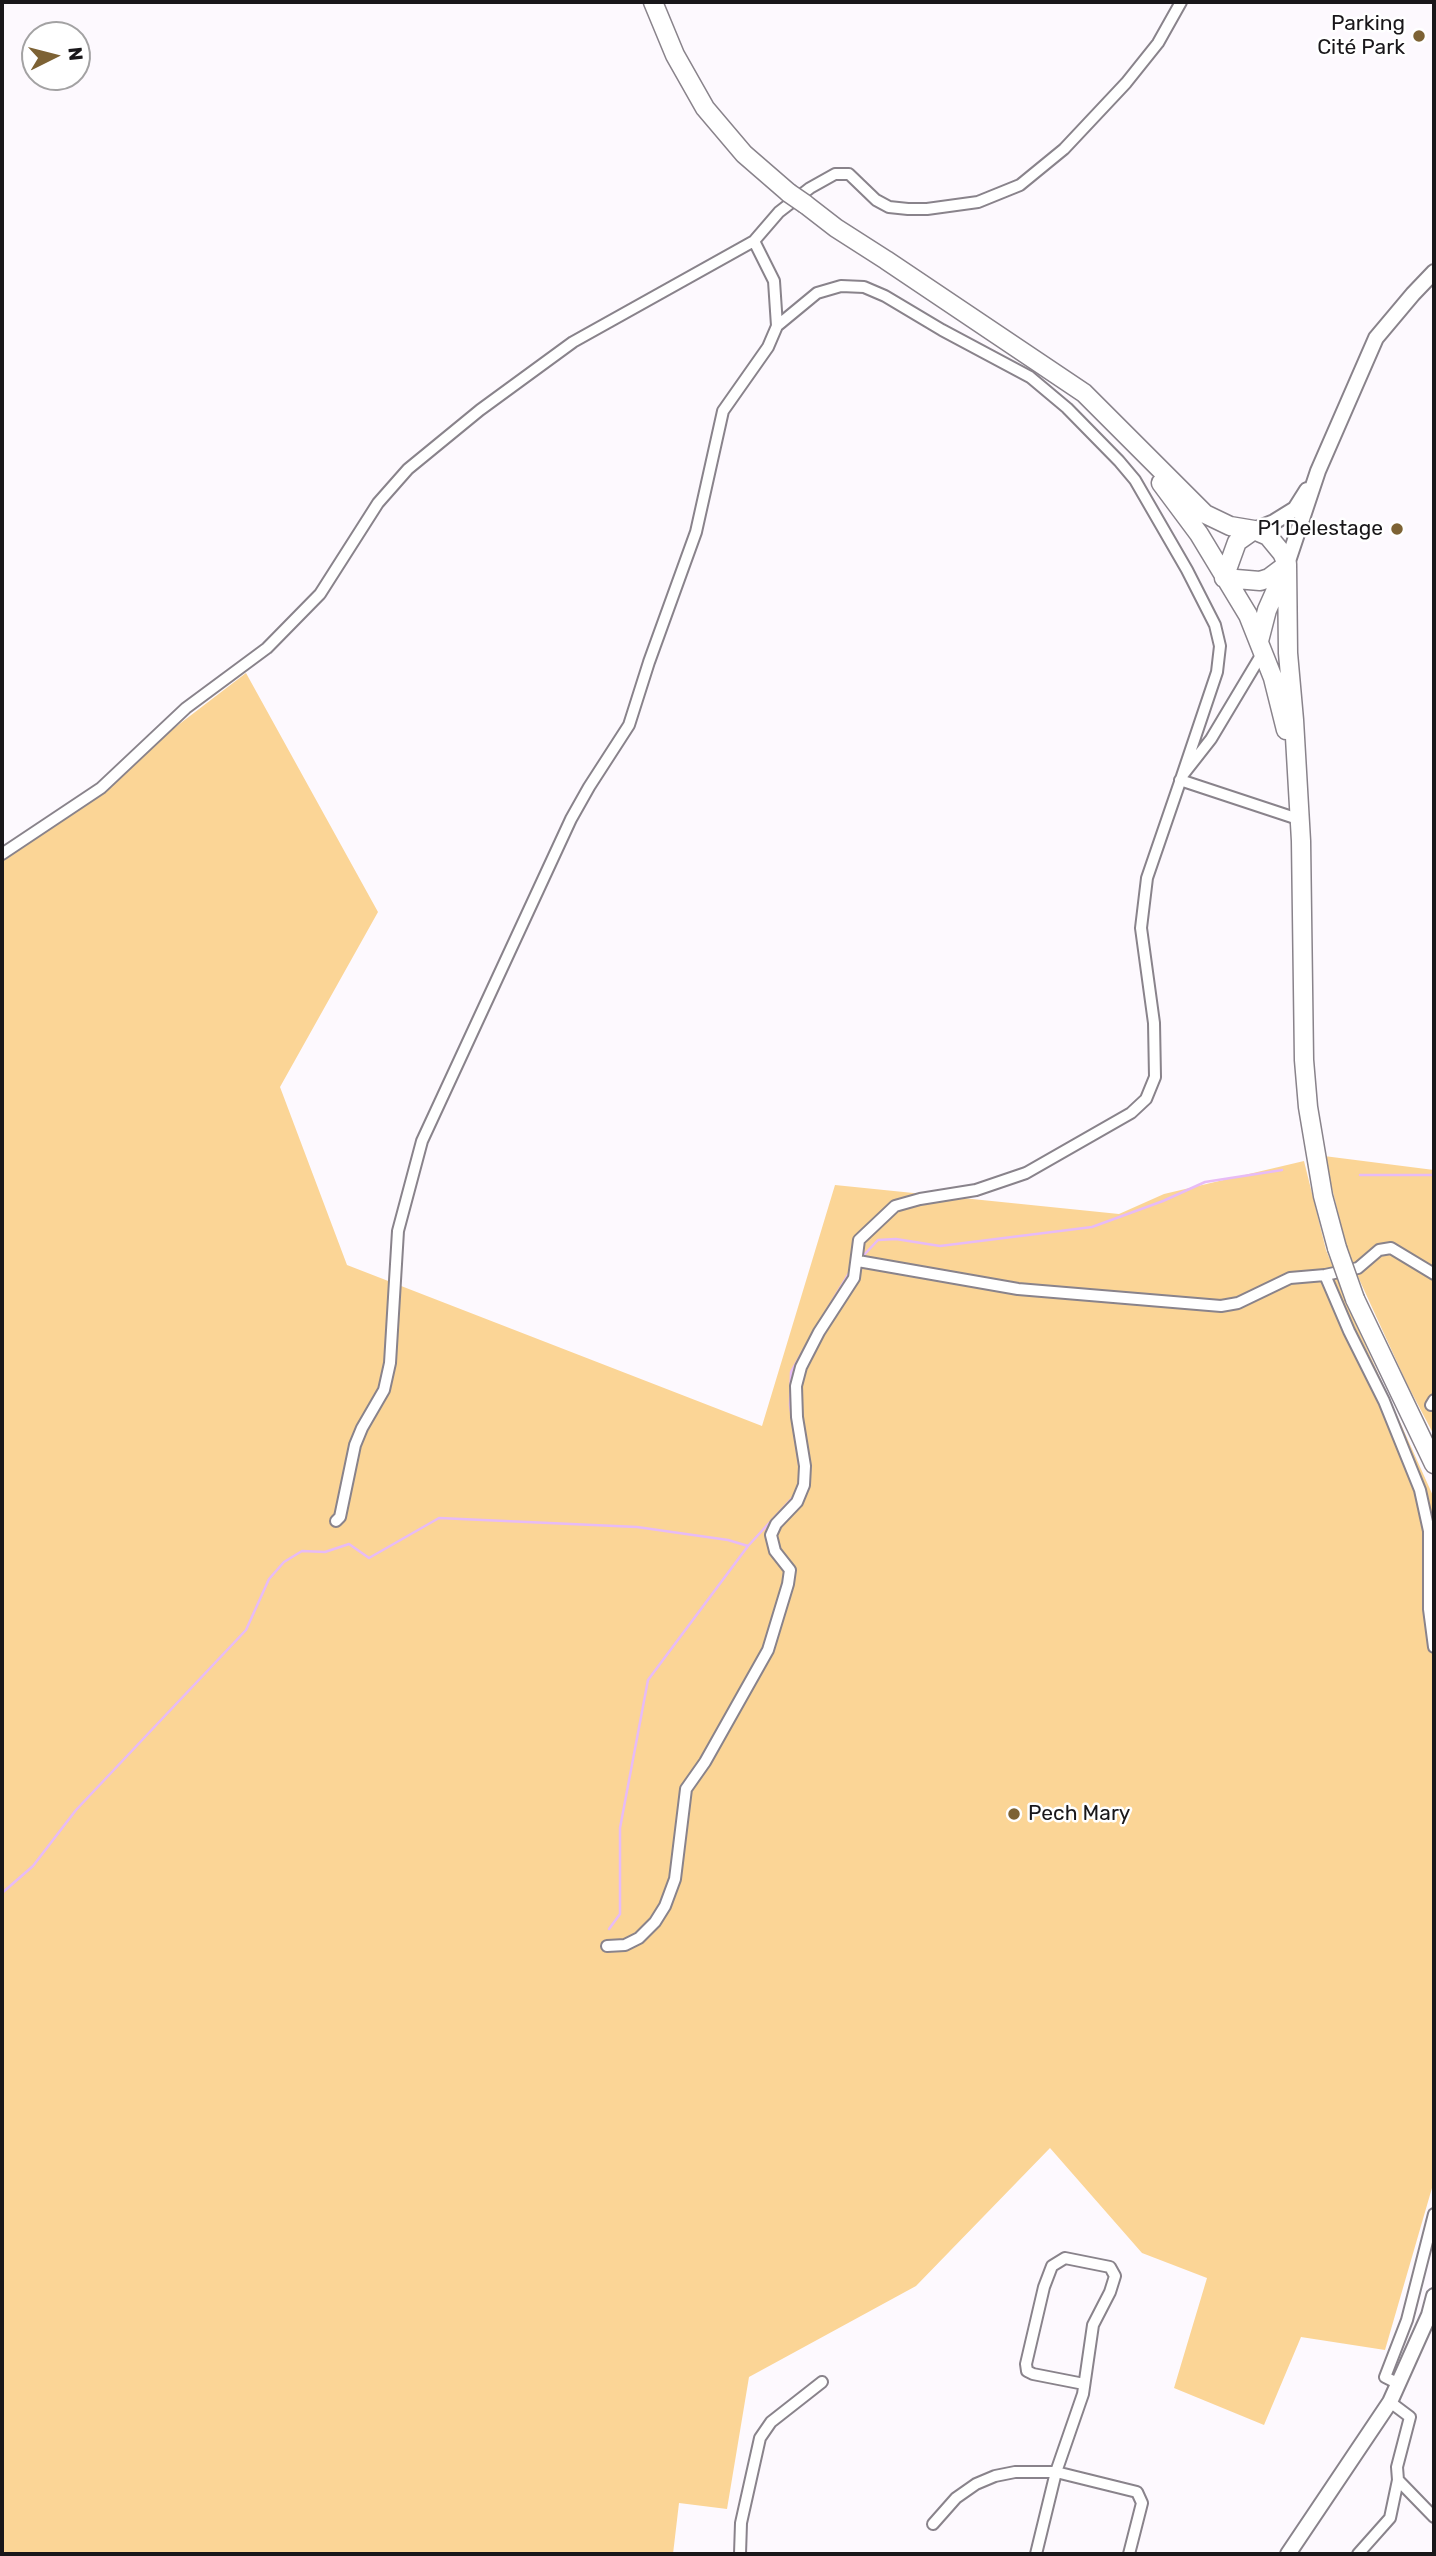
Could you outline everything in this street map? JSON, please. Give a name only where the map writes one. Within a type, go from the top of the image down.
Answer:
[{"type":"main road","points":[[653,2],[675,55],[705,108],[744,154],[836,228],[1084,393],[1205,513],[1230,526],[1254,530],[1276,543],[1287,564],[1288,653],[1301,841],[1304,1060],[1308,1107],[1322,1196],[1355,1299],[1434,1464]]},
{"type":"main road","points":[[1126,435],[1199,534],[1248,615],[1261,647],[1286,729],[1301,841]]},
{"type":"main road","points":[[1224,578],[1237,542],[1254,530]]},
{"type":"main road","points":[[1224,578],[1260,581],[1276,574],[1287,564]]},
{"type":"main road","points":[[1261,647],[1266,610],[1287,564]]},
{"type":"street","points":[[2,854],[101,788],[186,708],[267,648],[320,594],[378,503],[408,469],[480,410],[573,342],[754,241],[779,212],[810,188],[835,174],[849,174],[876,200],[889,207],[908,209],[978,202],[1020,185],[1064,149],[1126,83],[1158,43],[1181,2]]},
{"type":"street","points":[[336,1521],[340,1517],[355,1445],[384,1390],[390,1363],[398,1231],[422,1141],[571,819],[629,724],[693,544],[723,411],[768,347],[777,326],[774,281],[754,241]]},
{"type":"street","points":[[1287,564],[1318,471],[1377,338],[1434,272]]},
{"type":"street","points":[[607,1946],[625,1945],[639,1938],[655,1922],[665,1906],[675,1879],[686,1789],[705,1762],[768,1650],[790,1570],[775,1551],[771,1535],[776,1524],[797,1502],[804,1485],[805,1466],[797,1417],[796,1386],[801,1367],[818,1332],[854,1279],[859,1240],[895,1206],[976,1190],[1026,1173],[1131,1113],[1146,1099],[1154,1077],[1154,1023],[1141,928],[1147,878],[1217,672],[1220,646],[1215,625],[1187,570],[1135,480],[1067,408],[1030,377],[864,287],[841,286],[817,293],[777,326]]},
{"type":"street","points":[[1254,530],[1295,509],[1318,471]]},
{"type":"street","points":[[1181,778],[1210,739],[1261,647]]},
{"type":"street","points":[[1181,778],[1298,819]]},
{"type":"street","points":[[858,1261],[1018,1289],[1221,1306],[1238,1303],[1290,1278],[1325,1275],[1358,1268],[1380,1250],[1391,1248],[1434,1274]]},
{"type":"street","points":[[1325,1275],[1384,1401],[1420,1490],[1429,1531],[1429,1609],[1434,1647]]},
{"type":"street","points":[[1384,1401],[1389,1368]]},
{"type":"street","points":[[1384,1401],[1397,1399],[1405,1404]]},
{"type":"street","points":[[1399,2384],[1385,2377],[1407,2320],[1434,2214]]},
{"type":"street","points":[[1036,2554],[1056,2472],[1078,2414],[1084,2384],[1093,2325],[1115,2276],[1110,2267],[1065,2258],[1052,2266],[1044,2287],[1026,2364],[1027,2371],[1084,2384]]},
{"type":"street","points":[[1288,2554],[1390,2402],[1429,2315],[1434,2296]]},
{"type":"street","points":[[740,2554],[741,2524],[760,2438],[771,2422],[822,2382]]},
{"type":"street","points":[[1358,2554],[1390,2518],[1398,2480],[1397,2467],[1410,2417],[1390,2402]]},
{"type":"street","points":[[933,2524],[956,2498],[985,2480],[1015,2472],[1056,2472],[1137,2492],[1142,2502],[1129,2554]]},
{"type":"street","points":[[1398,2480],[1434,2517]]},
{"type":"shaded area","points":[[246,673],[378,912],[280,1087],[347,1265],[762,1426],[835,1185],[1119,1214],[1164,1194],[1304,1161],[1326,1250],[1434,1498],[1434,2181],[1385,2350],[1301,2337],[1264,2425],[1174,2388],[1207,2278],[1142,2253],[1050,2148],[916,2286],[749,2377],[727,2509],[679,2503],[673,2554],[2,2554],[2,860]]},
{"type":"shaded area","points":[[1324,1156],[1434,1170],[1434,1435],[1407,1384],[1349,1257]]},
{"type":"waterway","points":[[862,1257],[878,1240],[896,1239],[940,1246],[1092,1227],[1163,1201],[1205,1182],[1282,1170]]},
{"type":"waterway","points":[[1360,1175],[1434,1175]]},
{"type":"waterway","points":[[822,1318],[851,1270]]},
{"type":"waterway","points":[[800,1470],[790,1405],[791,1372],[808,1342]]},
{"type":"waterway","points":[[609,1929],[620,1914],[620,1828],[648,1680],[748,1546],[795,1495],[800,1480]]},
{"type":"waterway","points":[[2,1893],[33,1866],[76,1810],[246,1630],[269,1579],[284,1562],[302,1551],[325,1552],[349,1544],[369,1558],[439,1518],[637,1527],[728,1540],[748,1546]]},
{"type":"place","name":"Parking Cité Park","points":[[1419,36]]},
{"type":"place","name":"P1 Delestage","points":[[1397,529]]},
{"type":"place","name":"Pech Mary","points":[[1014,1814]]}]
